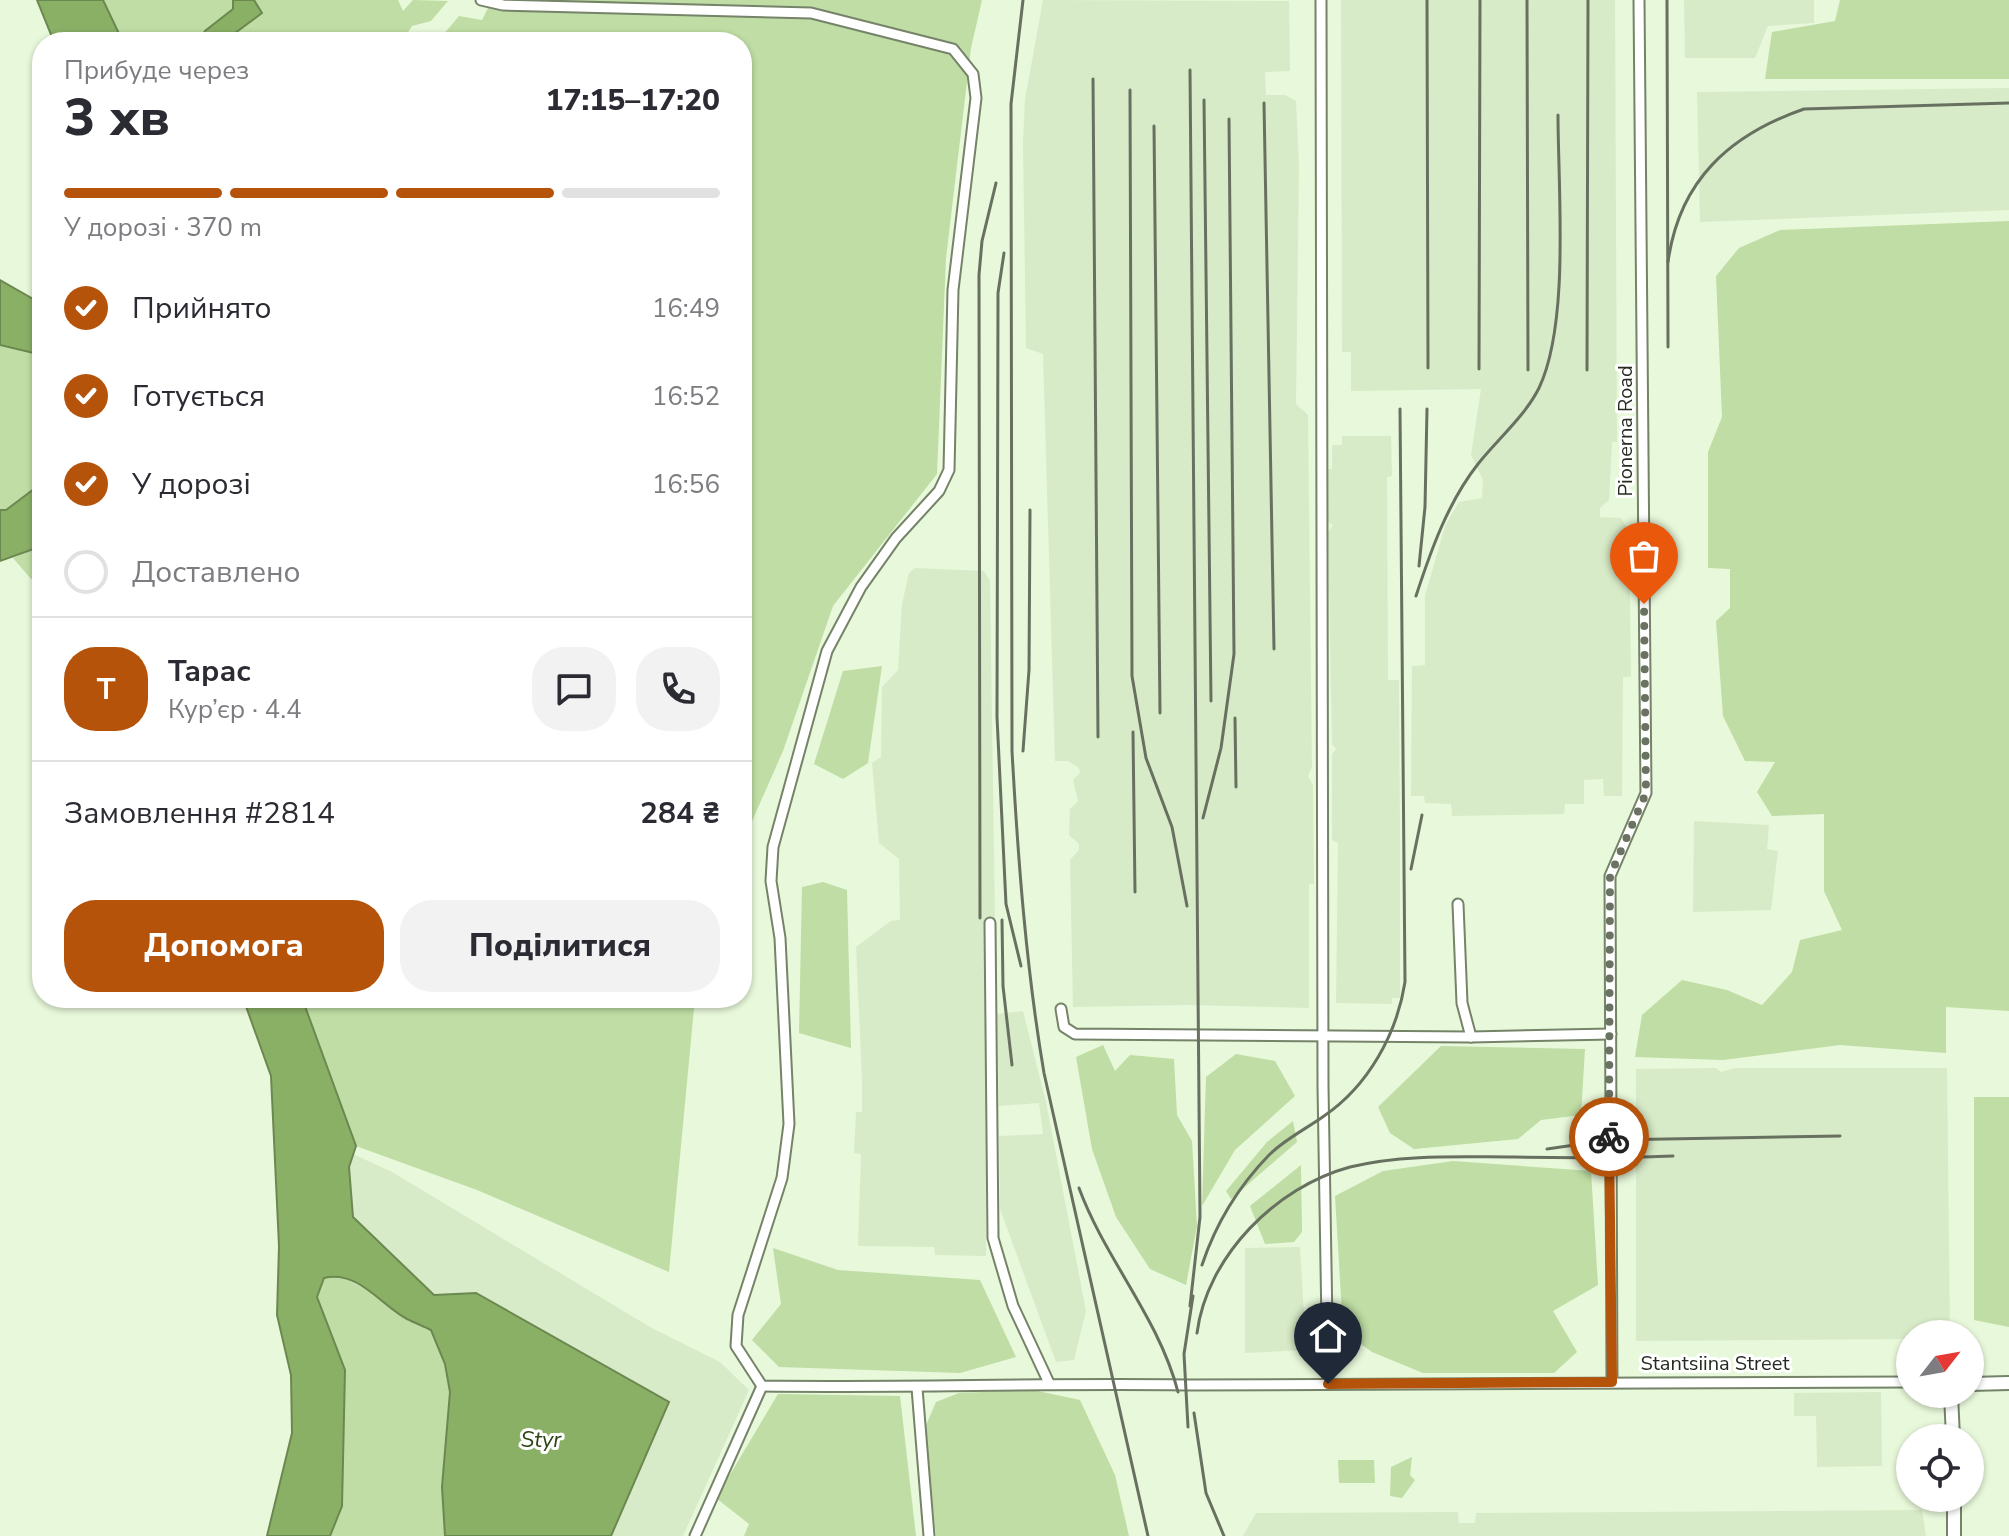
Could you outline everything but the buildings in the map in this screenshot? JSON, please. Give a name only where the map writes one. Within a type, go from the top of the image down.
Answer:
[{"type":"street","points":[[481,0],[503,5],[811,13],[953,49],[973,74],[976,98],[953,290],[949,470],[939,491],[896,538],[861,587],[827,651],[773,847],[771,881],[780,938],[789,1124],[782,1178],[738,1315],[736,1346],[762,1386],[695,1536]]},
{"type":"street","points":[[1321,0],[1323,1035],[1328,1384]]},
{"type":"street","name":"Pionerna Road","points":[[1612,1382],[1608,1158],[1610,876],[1646,793],[1639,0]]},
{"type":"street","points":[[1458,904],[1462,1003],[1471,1037]]},
{"type":"street","points":[[990,923],[993,1238],[1013,1306],[1049,1383]]},
{"type":"street","points":[[1061,1009],[1064,1027],[1075,1034],[1471,1037],[1611,1034]]},
{"type":"street","name":"Stantsiina Street","points":[[762,1386],[917,1388],[1049,1383],[1896,1382]]},
{"type":"street","points":[[1984,1384],[2009,1383]]},
{"type":"street","points":[[917,1388],[929,1536]]},
{"type":"street","points":[[1954,1512],[1954,1536]]},
{"type":"shaded area","points":[[103,0],[233,0],[234,9],[204,32],[118,32]]},
{"type":"shaded area","points":[[254,0],[398,0],[403,11],[413,0],[448,1],[431,21],[412,26],[408,32],[236,32],[261,13]]},
{"type":"shaded area","points":[[492,0],[982,0],[971,48],[946,258],[937,474],[833,606],[783,751],[752,821],[752,32],[445,32],[459,16],[482,20]]},
{"type":"shaded area","points":[[1043,0],[1289,1],[1290,71],[1265,72],[1266,95],[1285,95],[1296,101],[1299,166],[1296,404],[1308,415],[1312,767],[1308,776],[1313,785],[1314,884],[1309,884],[1309,1008],[1189,1005],[1073,1007],[1070,860],[1079,850],[1079,844],[1069,835],[1070,809],[1078,801],[1073,780],[1080,773],[1079,768],[1068,761],[1055,761],[1043,354],[1026,348],[1025,99]]},
{"type":"shaded area","points":[[1341,0],[1615,0],[1617,442],[1612,442],[1609,500],[1600,508],[1600,517],[1621,518],[1629,531],[1631,677],[1623,677],[1622,796],[1604,796],[1603,779],[1584,780],[1584,804],[1565,804],[1564,814],[1452,816],[1451,804],[1425,803],[1424,796],[1411,796],[1412,666],[1425,665],[1425,596],[1445,526],[1459,502],[1482,498],[1483,480],[1471,455],[1481,389],[1351,391],[1351,352],[1342,352]]},
{"type":"shaded area","points":[[1684,0],[1814,0],[1814,23],[1768,26],[1755,58],[1685,58]]},
{"type":"shaded area","points":[[1840,0],[2009,0],[2009,79],[1765,79],[1772,32],[1835,21]]},
{"type":"shaded area","points":[[2009,88],[2009,210],[1700,222],[1697,92]]},
{"type":"shaded area","points":[[2009,221],[2009,1011],[1946,1007],[1946,1053],[1840,1045],[1723,1060],[1635,1057],[1642,1015],[1682,980],[1727,990],[1762,1005],[1792,972],[1800,940],[1842,930],[1824,891],[1824,814],[1772,816],[1757,792],[1775,762],[1745,761],[1723,716],[1716,621],[1730,608],[1730,569],[1708,568],[1708,452],[1722,417],[1716,276],[1739,248],[1780,230]]},
{"type":"shaded area","points":[[0,345],[32,353],[32,490],[6,510],[0,510]]},
{"type":"shaded area","points":[[1342,436],[1391,436],[1392,476],[1387,477],[1388,680],[1399,680],[1400,829],[1400,998],[1392,998],[1392,1004],[1336,1003],[1338,843],[1332,840],[1332,754],[1336,749],[1332,744],[1328,532],[1333,525],[1328,522],[1328,469],[1332,469],[1332,445],[1342,445]]},
{"type":"shaded area","points":[[32,550],[32,579],[31,579],[13,558]]},
{"type":"shaded area","points":[[915,568],[984,571],[990,581],[995,923],[986,924],[986,1256],[935,1255],[934,1247],[858,1246],[861,1154],[854,1153],[856,1112],[862,1112],[862,1079],[856,947],[891,921],[900,920],[899,859],[879,843],[872,763],[881,757],[882,687],[898,670],[902,604],[909,573]]},
{"type":"shaded area","points":[[882,666],[868,763],[843,779],[814,764],[843,671]]},
{"type":"shaded area","points":[[1694,821],[1769,825],[1767,849],[1778,851],[1771,910],[1693,912]]},
{"type":"shaded area","points":[[823,882],[847,890],[851,1048],[799,1033],[802,887]]},
{"type":"shaded area","points":[[306,1008],[694,1008],[669,1272],[477,1190],[356,1146]]},
{"type":"shaded area","points":[[1023,1011],[1046,1102],[1086,1311],[1074,1360],[1056,1362],[1000,1209],[999,1136],[1043,1134],[1039,1103],[999,1106],[997,1014]]},
{"type":"shaded area","points":[[1103,1045],[1115,1071],[1130,1055],[1174,1059],[1177,1115],[1192,1141],[1197,1226],[1186,1285],[1150,1269],[1116,1217],[1092,1149],[1076,1057]]},
{"type":"shaded area","points":[[1441,1046],[1585,1049],[1581,1115],[1541,1120],[1518,1139],[1414,1149],[1390,1133],[1378,1107]]},
{"type":"shaded area","points":[[1236,1054],[1275,1061],[1295,1096],[1235,1150],[1202,1206],[1206,1077]]},
{"type":"shaded area","points":[[1716,1068],[1721,1072],[1736,1068],[1947,1068],[1950,1320],[1896,1320],[1896,1339],[1636,1341],[1636,1069]]},
{"type":"shaded area","points":[[1974,1097],[2009,1097],[2009,1327],[1974,1320]]},
{"type":"shaded area","points":[[1293,1121],[1297,1142],[1231,1199],[1226,1191],[1267,1142]]},
{"type":"shaded area","points":[[353,1154],[392,1172],[650,1327],[720,1362],[749,1390],[683,1536],[330,1536],[342,1505],[345,1370],[317,1297],[353,1217],[349,1167]]},
{"type":"shaded area","points":[[1453,1161],[1591,1171],[1598,1285],[1553,1311],[1577,1352],[1554,1373],[1423,1373],[1372,1352],[1343,1331],[1335,1196],[1383,1171]]},
{"type":"shaded area","points":[[1301,1165],[1302,1232],[1294,1242],[1265,1244],[1250,1206]]},
{"type":"shaded area","points":[[1300,1247],[1306,1350],[1245,1353],[1245,1248]]},
{"type":"shaded area","points":[[773,1248],[838,1270],[980,1280],[1016,1357],[960,1373],[779,1367],[752,1340],[781,1304]]},
{"type":"shaded area","points":[[335,1275],[431,1329],[445,1364],[450,1392],[442,1487],[445,1536],[330,1536],[342,1505],[345,1370],[317,1297],[324,1277]]},
{"type":"shaded area","points":[[1033,1390],[1080,1400],[1115,1475],[1129,1536],[936,1536],[924,1430],[936,1402],[959,1393]]},
{"type":"shaded area","points":[[1881,1392],[1882,1466],[1817,1467],[1816,1416],[1794,1416],[1794,1393]]},
{"type":"shaded area","points":[[778,1394],[900,1396],[916,1536],[744,1536],[749,1524],[716,1498]]},
{"type":"shaded area","points":[[1412,1457],[1410,1475],[1415,1480],[1402,1498],[1390,1496],[1391,1467]]},
{"type":"shaded area","points":[[1338,1460],[1374,1460],[1375,1483],[1339,1483]]},
{"type":"shaded area","points":[[1896,1510],[1922,1512],[1926,1536],[1243,1536],[1256,1513],[1458,1512],[1459,1523],[1475,1523],[1476,1513]]},
{"type":"water","points":[[37,0],[103,0],[118,32],[50,32]]},
{"type":"water","points":[[233,0],[254,0],[262,13],[236,32],[204,32],[205,31],[233,9]]},
{"type":"water","points":[[0,280],[32,298],[32,353],[0,345]]},
{"type":"water","points":[[32,490],[32,550],[0,561],[0,510],[6,510]]},
{"type":"water","name":"Styr","points":[[247,1008],[306,1008],[356,1146],[349,1167],[353,1217],[434,1295],[476,1293],[669,1402],[611,1536],[445,1536],[442,1487],[450,1392],[445,1364],[431,1330],[407,1319],[358,1284],[336,1277],[324,1278],[317,1297],[345,1370],[342,1506],[330,1536],[267,1536],[292,1433],[291,1375],[277,1315],[279,1246],[271,1076]]},
{"type":"railway","points":[[1023,0],[1011,104],[1012,751],[1020,872],[1032,993],[1044,1073],[1148,1536]]},
{"type":"railway","points":[[1427,0],[1428,368]]},
{"type":"railway","points":[[1479,369],[1480,0]]},
{"type":"railway","points":[[1527,0],[1528,370]]},
{"type":"railway","points":[[1587,370],[1588,0]]},
{"type":"railway","points":[[1667,0],[1668,347]]},
{"type":"railway","points":[[1190,70],[1200,1217],[1190,1306]]},
{"type":"railway","points":[[1093,79],[1098,737]]},
{"type":"railway","points":[[1130,90],[1132,676],[1146,758],[1172,827],[1187,906]]},
{"type":"railway","points":[[1204,100],[1211,701]]},
{"type":"railway","points":[[1264,103],[1274,649]]},
{"type":"railway","points":[[1668,262],[1683,208],[1696,185],[1731,147],[1777,120],[1804,109],[2009,103]]},
{"type":"railway","points":[[1416,596],[1434,544],[1458,494],[1478,464],[1533,398],[1549,361],[1559,293],[1558,115]]},
{"type":"railway","points":[[1203,818],[1221,748],[1234,654],[1229,119]]},
{"type":"railway","points":[[1154,126],[1160,713]]},
{"type":"railway","points":[[980,918],[979,275],[982,241],[996,183]]},
{"type":"railway","points":[[1004,253],[998,293],[997,717],[1006,904],[1021,966]]},
{"type":"railway","points":[[1202,1265],[1221,1220],[1258,1167],[1282,1144],[1340,1104],[1367,1074],[1387,1039],[1401,1001],[1405,982],[1400,409]]},
{"type":"railway","points":[[1419,566],[1425,507],[1427,409]]},
{"type":"railway","points":[[1023,751],[1029,670],[1030,510]]},
{"type":"railway","points":[[1235,718],[1236,787]]},
{"type":"railway","points":[[1133,732],[1135,892]]},
{"type":"railway","points":[[1411,869],[1422,815]]},
{"type":"railway","points":[[1002,920],[1003,986],[1012,1065]]},
{"type":"railway","points":[[1547,1149],[1609,1140],[1840,1136]]},
{"type":"railway","points":[[1197,1333],[1203,1305],[1230,1252],[1272,1208],[1323,1177],[1350,1167],[1411,1158],[1673,1156]]},
{"type":"railway","points":[[1079,1188],[1158,1339],[1178,1392]]},
{"type":"railway","points":[[1188,1427],[1184,1354],[1193,1296]]},
{"type":"railway","points":[[1194,1413],[1206,1493],[1224,1536]]},
{"type":"way so far","points":[[1609,1137],[1610,876],[1646,793],[1644,604]]},
{"type":"route","points":[[1328,1384],[1612,1382],[1609,1137]]}]
